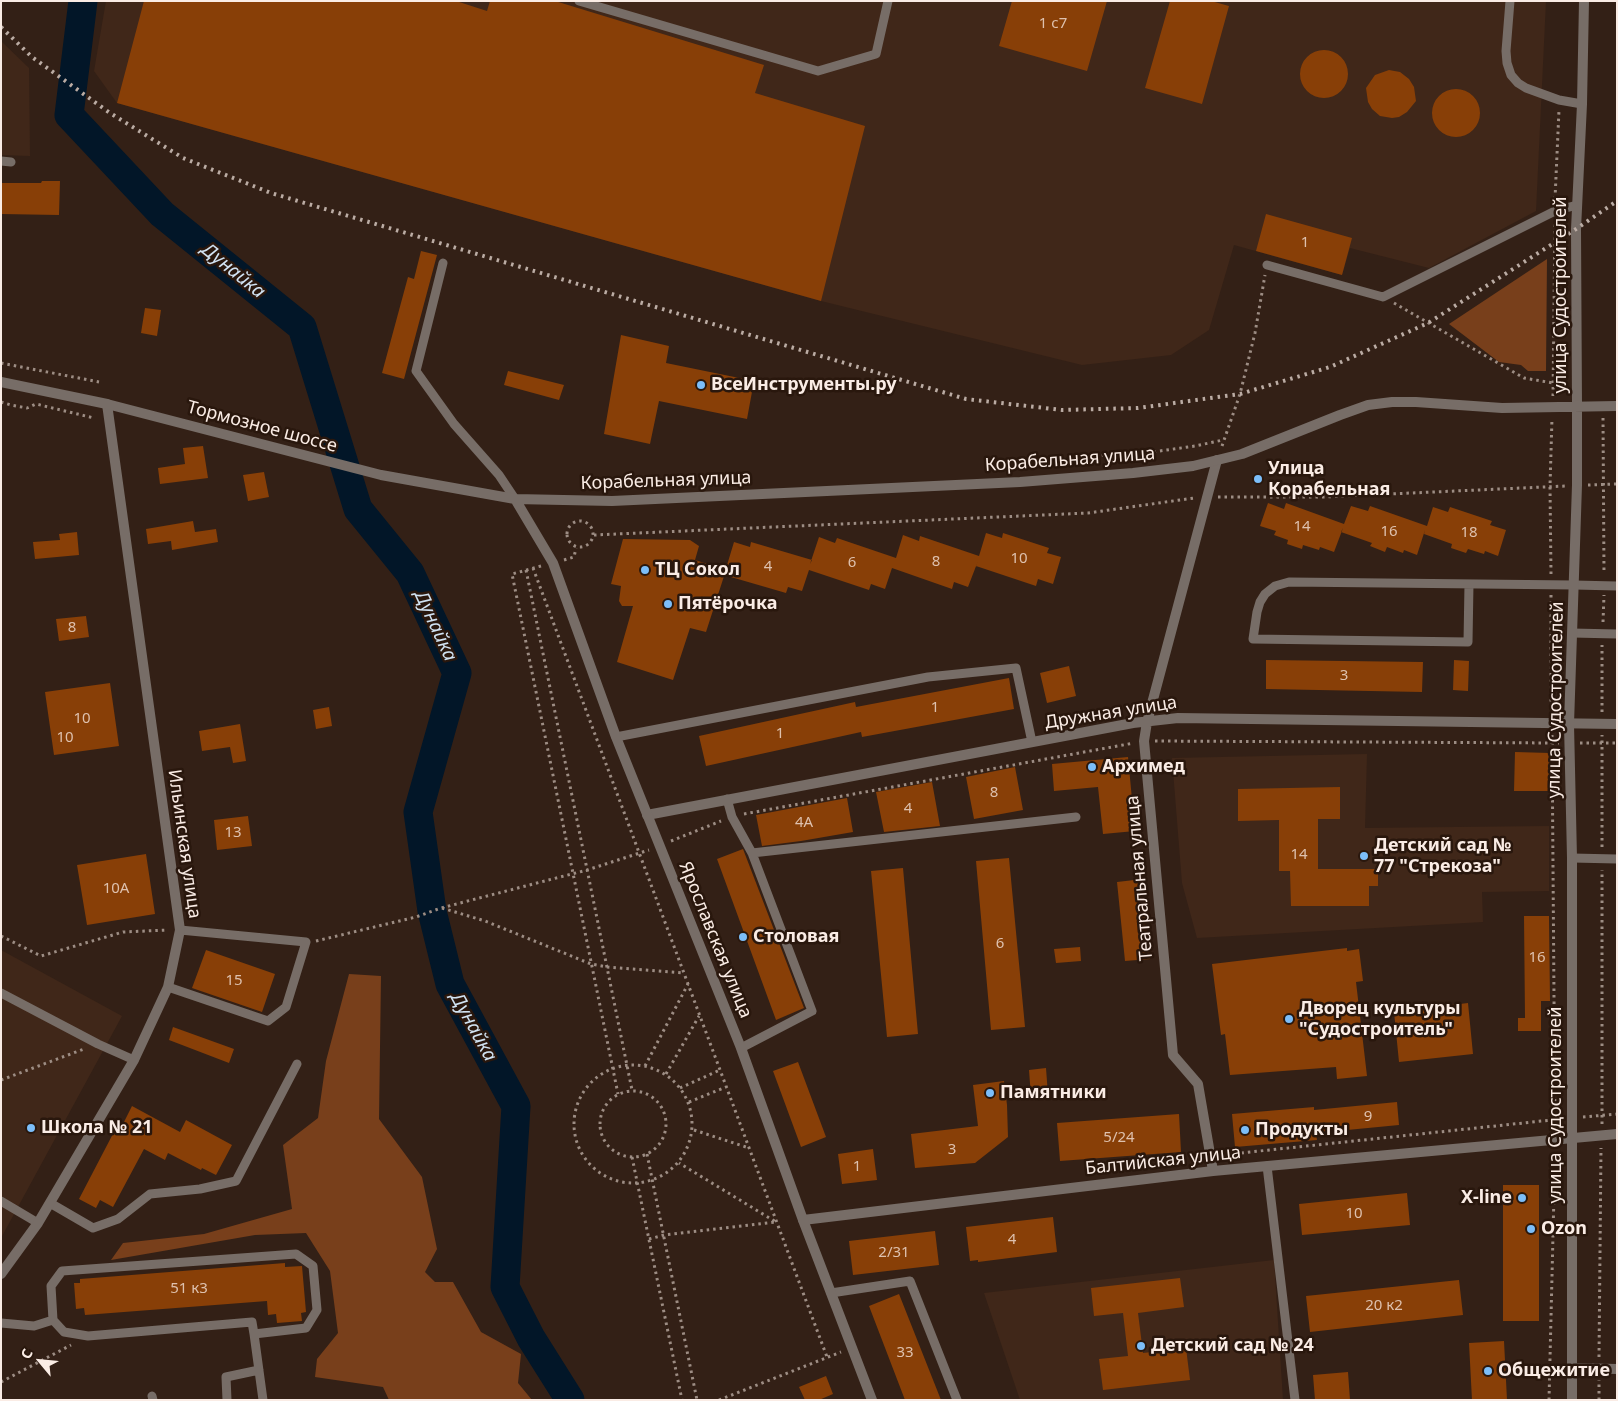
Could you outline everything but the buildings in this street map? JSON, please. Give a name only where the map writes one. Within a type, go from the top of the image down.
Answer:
[{"type":"street","name":"улица Судостроителей","points":[[1572,1400],[1572,858],[1569,724],[1577,485],[1577,206],[1582,104],[1584,1]]},
{"type":"street","name":"Тормозное шоссе","points":[[1,382],[107,404],[381,475],[515,499]]},
{"type":"street","name":"Корабельная улица","points":[[515,499],[612,501],[1044,480],[1169,469],[1217,460],[1248,452],[1340,414],[1368,405],[1416,402],[1502,408],[1577,405],[1617,406]]},
{"type":"street","name":"Ильинская улица","points":[[1,1274],[38,1223],[134,1060],[168,987],[180,930],[107,404]]},
{"type":"street","name":"Театральная улица","points":[[1213,1170],[1198,1084],[1174,1055],[1144,741],[1147,722],[1217,460]]},
{"type":"street","name":"Ярославская улица","points":[[515,499],[553,563],[616,737],[741,1048],[803,1220],[872,1400]]},
{"type":"street","name":"Дружная улица","points":[[647,815],[1133,723],[1178,718],[1617,724]]},
{"type":"street","name":"Балтийская улица","points":[[803,1220],[1213,1170],[1617,1134]]},
{"type":"street","points":[[1572,1368],[1617,1369]]},
{"type":"lane","points":[[579,1],[818,72],[876,54],[888,1]]},
{"type":"lane","points":[[1510,1],[1506,51],[1511,75],[1526,88],[1559,100],[1582,104]]},
{"type":"lane","points":[[1,161],[11,162]]},
{"type":"lane","points":[[1267,265],[1383,297],[1555,211],[1577,206]]},
{"type":"lane","points":[[443,263],[416,371],[454,424],[499,475],[515,499]]},
{"type":"lane","points":[[1470,584],[1468,642],[1253,639],[1257,612],[1265,594],[1275,586],[1289,582],[1470,584],[1551,586],[1617,586]]},
{"type":"lane","points":[[1572,633],[1617,634]]},
{"type":"lane","points":[[616,737],[928,677],[1016,668],[1032,742]]},
{"type":"lane","points":[[727,799],[732,817],[752,852],[812,1011],[741,1048]]},
{"type":"lane","points":[[752,852],[1076,817]]},
{"type":"lane","points":[[1572,858],[1617,859]]},
{"type":"lane","points":[[168,987],[268,1020],[286,1007],[306,942],[180,930]]},
{"type":"lane","points":[[1,993],[98,1044],[134,1060]]},
{"type":"lane","points":[[50,1203],[93,1228],[118,1219],[150,1194],[200,1189],[236,1181],[297,1064]]},
{"type":"lane","points":[[1267,1166],[1295,1400]]},
{"type":"lane","points":[[1,1201],[38,1223]]},
{"type":"lane","points":[[254,1334],[306,1328],[317,1310],[313,1266],[296,1254],[62,1271],[51,1286],[53,1320],[64,1332],[88,1336],[252,1322],[263,1400]]},
{"type":"lane","points":[[831,1293],[910,1281],[957,1400]]},
{"type":"lane","points":[[1,1323],[34,1326],[53,1320]]},
{"type":"lane","points":[[227,1400],[226,1377],[259,1370]]},
{"type":"path","points":[[1549,1400],[1555,1140],[1550,486],[1559,100]]},
{"type":"path","points":[[1217,460],[1240,394],[1253,341],[1267,265]]},
{"type":"path","points":[[1383,297],[1524,378],[1553,383]]},
{"type":"path","points":[[1,363],[99,382]]},
{"type":"path","points":[[1,402],[27,408],[36,404],[94,418]]},
{"type":"path","points":[[1598,1400],[1602,1136],[1603,406]]},
{"type":"path","points":[[1050,460],[1104,455],[1131,455],[1224,440]]},
{"type":"path","points":[[594,535],[1088,513],[1186,498],[1206,497],[1323,497],[1617,484]]},
{"type":"path","points":[[580,521],[588,523],[593,529],[594,535],[591,543],[583,548],[576,548],[570,543],[566,535],[569,527],[574,522],[580,521]]},
{"type":"path","points":[[533,568],[827,1357]]},
{"type":"path","points":[[526,570],[632,1090]]},
{"type":"path","points":[[512,574],[618,1094]]},
{"type":"path","points":[[306,942],[416,917],[441,908],[587,870],[660,846]]},
{"type":"path","points":[[441,908],[485,921],[591,964],[607,968],[684,973]]},
{"type":"path","points":[[1,936],[41,956],[124,932],[180,930]]},
{"type":"path","points":[[645,1066],[688,984]]},
{"type":"path","points":[[666,1074],[700,1016]]},
{"type":"path","points":[[1,1080],[98,1044]]},
{"type":"path","points":[[628,1065],[645,1066],[666,1074],[680,1088],[689,1102],[694,1130],[689,1148],[679,1164],[667,1174],[653,1181],[638,1183],[616,1181],[600,1173],[587,1162],[579,1148],[573,1131],[576,1108],[584,1091],[597,1077],[613,1068],[628,1065]]},
{"type":"path","points":[[680,1088],[720,1070]]},
{"type":"path","points":[[689,1102],[726,1087]]},
{"type":"path","points":[[632,1090],[649,1094],[659,1103],[666,1116],[665,1132],[658,1146],[648,1154],[632,1157],[618,1153],[608,1145],[601,1132],[600,1120],[605,1106],[618,1094],[632,1090]]},
{"type":"path","points":[[1210,1156],[1617,1114]]},
{"type":"path","points":[[694,1130],[749,1148]]},
{"type":"path","points":[[648,1154],[697,1400]]},
{"type":"path","points":[[632,1157],[682,1400]]},
{"type":"path","points":[[679,1164],[776,1222]]},
{"type":"path","points":[[649,1239],[664,1235],[776,1222]]},
{"type":"path","points":[[1,1382],[88,1336]]},
{"type":"path","points":[[719,1400],[852,1348]]},
{"type":"shaded area","points":[[106,1],[1546,1],[1536,211],[1429,268],[1350,248],[1342,275],[1234,245],[1209,330],[1171,355],[1082,365],[821,301],[117,103],[94,71]]},
{"type":"shaded area","points":[[1,41],[29,68],[30,156],[1,155]]},
{"type":"shaded area","points":[[1547,259],[1546,371],[1528,371],[1521,365],[1499,362],[1449,324]]},
{"type":"shaded area","name":"Детский сад № 77 \"Стрекоза\"","points":[[1367,754],[1365,828],[1549,826],[1549,891],[1482,892],[1483,922],[1197,938],[1182,883],[1172,758]]},
{"type":"shaded area","name":"Школа № 21","points":[[1,950],[122,1016],[1,1238]]},
{"type":"shaded area","points":[[349,974],[381,976],[379,1119],[422,1177],[437,1249],[425,1272],[435,1282],[453,1282],[481,1332],[521,1354],[518,1383],[532,1400],[389,1400],[383,1387],[315,1377],[317,1359],[338,1333],[330,1271],[306,1233],[255,1235],[111,1260],[123,1243],[204,1234],[292,1209],[283,1145],[318,1118],[326,1061]]},
{"type":"shaded area","name":"Детский сад № 24","points":[[1274,1260],[1283,1400],[1020,1400],[984,1293]]},
{"type":"waterway","name":"Дунайка","points":[[83,1],[69,115],[162,214],[302,327],[358,509],[410,573],[457,673],[418,812],[432,911],[450,984],[516,1106],[505,1287],[531,1338],[570,1400]]},
{"type":"railway","points":[[1,27],[32,57],[110,113],[183,158],[271,193],[966,399],[1062,410],[1138,408],[1240,394],[1330,367],[1428,323],[1617,201]]},
{"type":"place","name":"ВсеИнструменты.ру","points":[[701,385]]},
{"type":"place","name":"Улица Корабельная","points":[[1258,479]]},
{"type":"place","name":"ТЦ Сокол","points":[[645,570]]},
{"type":"place","name":"Пятёрочка","points":[[668,604]]},
{"type":"place","name":"Архимед","points":[[1092,767]]},
{"type":"place","name":"Детский сад № 77 \"Стрекоза\"","points":[[1364,856]]},
{"type":"place","name":"Столовая","points":[[743,937]]},
{"type":"place","name":"Дворец культуры \"Судостроитель\"","points":[[1289,1019]]},
{"type":"place","name":"Памятники","points":[[990,1093]]},
{"type":"place","name":"Школа № 21","points":[[31,1128]]},
{"type":"place","name":"Продукты","points":[[1245,1130]]},
{"type":"place","name":"X-line","points":[[1522,1198]]},
{"type":"place","name":"Ozon","points":[[1531,1229]]},
{"type":"place","name":"Детский сад № 24","points":[[1141,1346]]},
{"type":"place","name":"Общежитие","points":[[1488,1371]]}]
